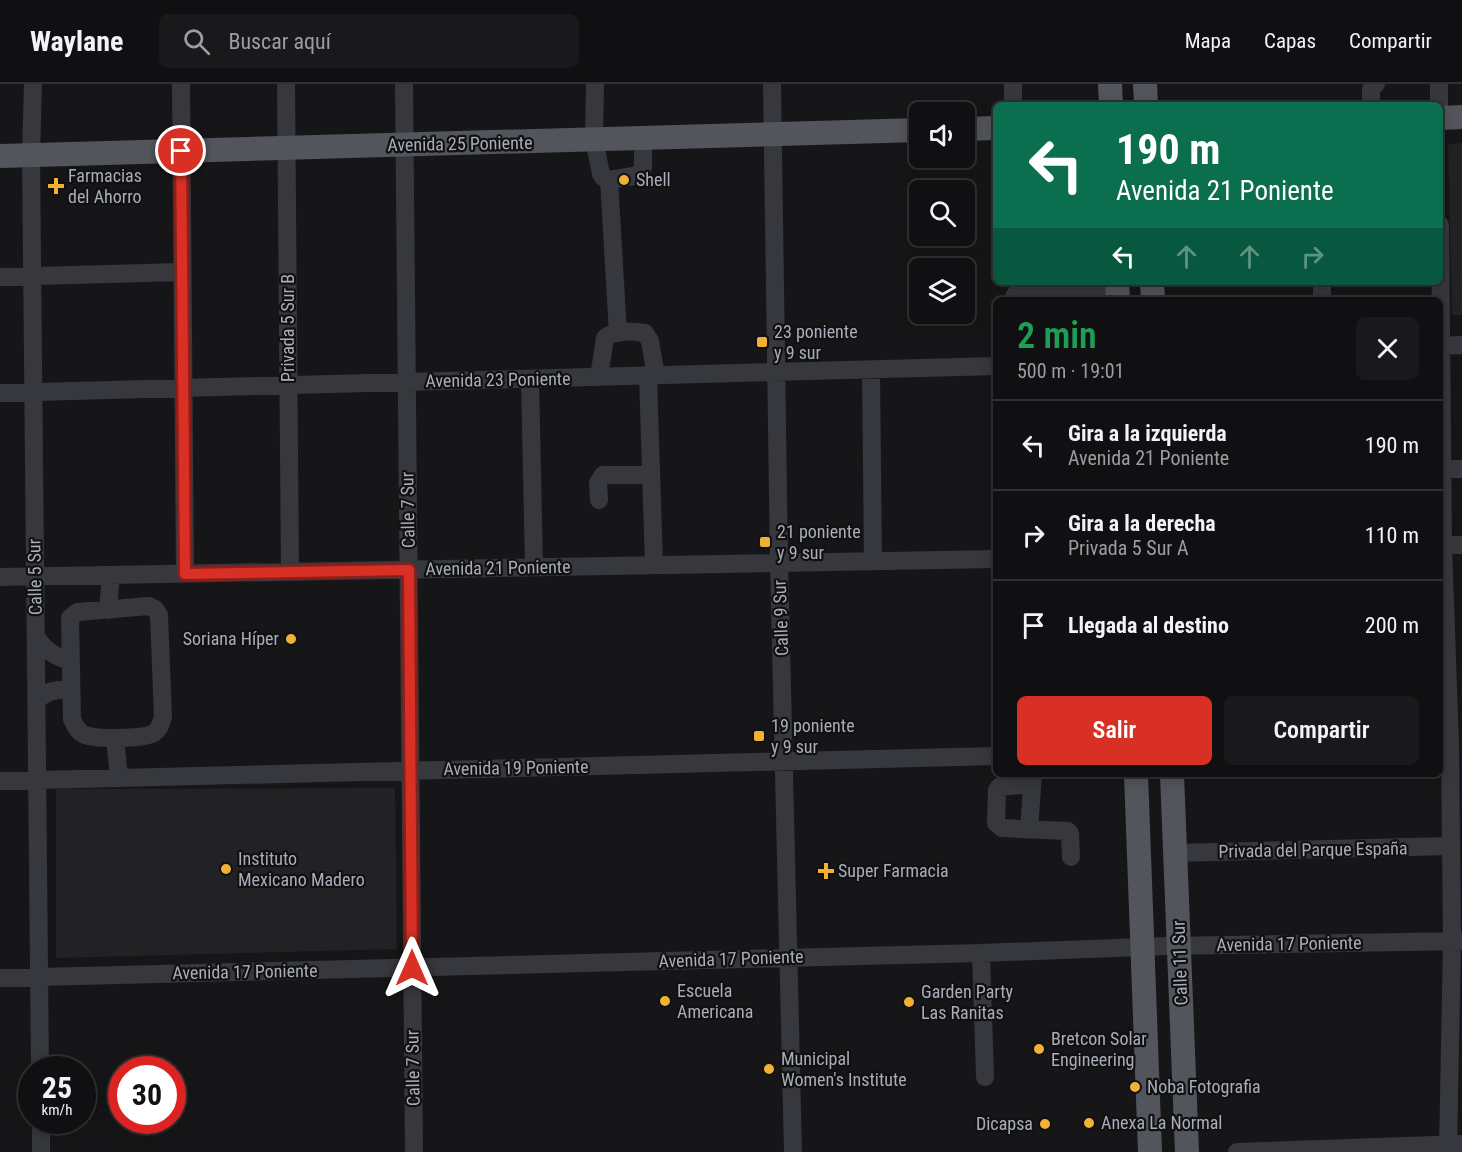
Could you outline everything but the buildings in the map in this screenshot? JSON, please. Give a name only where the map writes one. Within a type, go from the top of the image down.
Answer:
[{"type":"main road","points":[[1110,84],[1111,102]]},
{"type":"main road","points":[[1145,84],[1146,102]]},
{"type":"main road","points":[[1443,118],[1462,117]]},
{"type":"main road","points":[[975,129],[993,128]]},
{"type":"main road","name":"Avenida 25 Poniente","points":[[0,156],[909,130]]},
{"type":"main road","name":"Calle 11 Sur","points":[[1136,777],[1187,1152]]},
{"type":"main road","name":"Calle 11 Sur","points":[[1150,1152],[1160,946],[1175,853],[1172,777]]},
{"type":"street","name":"Calle 5 Sur","points":[[33,84],[31,155],[40,1056]]},
{"type":"street","points":[[180,84],[185,574]]},
{"type":"street","name":"Privada 5 Sur B","points":[[286,84],[290,572]]},
{"type":"street","name":"Calle 7 Sur","points":[[404,84],[414,1152]]},
{"type":"street","points":[[595,84],[594,140],[601,174],[604,178],[609,180],[639,175],[643,167],[643,138]]},
{"type":"street","name":"Calle 9 Sur","points":[[772,84],[793,1152]]},
{"type":"street","points":[[1013,84],[1013,102]]},
{"type":"street","points":[[1119,84],[1120,102]]},
{"type":"street","points":[[1134,84],[1135,102]]},
{"type":"street","points":[[1371,102],[1371,89],[1377,84]]},
{"type":"street","points":[[1439,84],[1439,102]]},
{"type":"street","points":[[609,180],[618,333]]},
{"type":"street","points":[[0,277],[182,272]]},
{"type":"street","points":[[1014,297],[1018,290],[1026,285]]},
{"type":"street","points":[[1036,297],[1055,288],[1083,287],[1121,291]]},
{"type":"street","points":[[599,377],[605,338],[608,334],[640,332],[648,336],[652,376],[651,475],[654,565]]},
{"type":"street","points":[[1443,346],[1462,345]]},
{"type":"street","name":"Avenida 23 Poniente","points":[[0,393],[993,366]]},
{"type":"street","points":[[871,370],[873,561]]},
{"type":"street","points":[[530,379],[534,567]]},
{"type":"street","points":[[1443,469],[1462,469]]},
{"type":"street","points":[[599,500],[598,483],[603,475],[651,475]]},
{"type":"street","points":[[1443,545],[1462,545]]},
{"type":"street","name":"Avenida 21 Poniente","points":[[0,577],[993,559]]},
{"type":"street","points":[[108,610],[111,575]]},
{"type":"street","points":[[149,606],[159,615],[163,717],[156,732],[148,736],[115,738],[90,736],[82,734],[72,719],[70,618],[77,612],[108,610],[149,606]]},
{"type":"street","points":[[1237,1152],[1453,1147],[1457,941],[1450,846],[1451,745],[1444,673],[1443,609]]},
{"type":"street","points":[[36,637],[53,655],[70,662]]},
{"type":"street","points":[[36,700],[56,689],[70,690]]},
{"type":"street","points":[[115,738],[119,778]]},
{"type":"street","name":"Avenida 19 Poniente","points":[[0,781],[993,756]]},
{"type":"street","points":[[1146,777],[1176,1152]]},
{"type":"street","points":[[1160,1152],[1161,777]]},
{"type":"street","points":[[1029,829],[1033,779],[1002,786],[997,790],[996,823],[999,826],[1029,829],[1068,831],[1071,857]]},
{"type":"street","name":"Privada del Parque España","points":[[1175,853],[1450,846]]},
{"type":"street","name":"Avenida 17 Poniente","points":[[0,978],[981,953],[1160,946],[1457,941]]},
{"type":"street","points":[[981,953],[985,1077]]},
{"type":"street","points":[[41,1134],[41,1152]]},
{"type":"shaded area","points":[[1462,143],[1462,315],[1452,315],[1448,144]]},
{"type":"shaded area","name":"Instituto Mexicano Madero","points":[[395,788],[397,949],[56,958],[56,789]]},
{"type":"place","name":"Shell","points":[[624,180]]},
{"type":"place","name":"Farmacias del Ahorro","points":[[56,186]]},
{"type":"place","name":"23 poniente y 9 sur","points":[[762,342]]},
{"type":"place","name":"21 poniente y 9 sur","points":[[765,542]]},
{"type":"place","name":"Soriana Híper","points":[[291,639]]},
{"type":"place","name":"19 poniente y 9 sur","points":[[759,736]]},
{"type":"place","name":"Instituto Mexicano Madero","points":[[226,869]]},
{"type":"place","name":"Super Farmacia","points":[[826,871]]},
{"type":"place","name":"Escuela Americana","points":[[665,1001]]},
{"type":"place","name":"Garden Party Las Ranitas","points":[[909,1002]]},
{"type":"place","name":"Bretcon Solar Engineering","points":[[1039,1049]]},
{"type":"place","name":"Municipal Women's Institute","points":[[769,1069]]},
{"type":"place","name":"Noba Fotografia","points":[[1135,1087]]},
{"type":"place","name":"Anexa La Normal","points":[[1089,1123]]},
{"type":"place","name":"Dicapsa","points":[[1045,1124]]},
{"type":"route","points":[[181,151],[185,574],[409,570],[412,968]]}]
